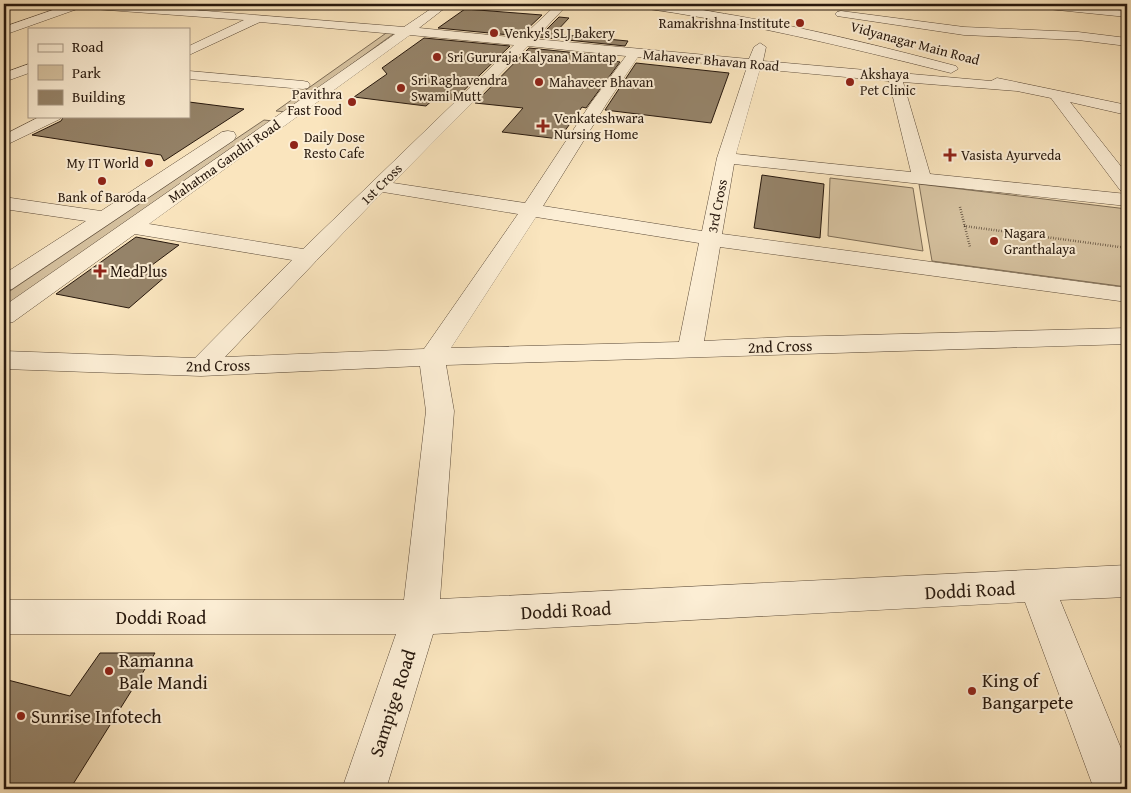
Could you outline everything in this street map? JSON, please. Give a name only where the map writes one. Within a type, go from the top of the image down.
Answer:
[{"type":"street","name":"Mahaveer Bhavan Road","points":[[76,4],[386,28],[895,78],[1015,87]]},
{"type":"street","points":[[4,31],[80,4]]},
{"type":"street","name":"Mahatma Gandhi Road","points":[[282,100],[424,4]]},
{"type":"street","name":"Mahatma Gandhi Road","points":[[4,318],[445,4]]},
{"type":"street","name":"1st Cross","points":[[201,367],[308,256],[563,4]]},
{"type":"street","name":"Vidyanagar Main Road","points":[[634,4],[699,7],[766,26],[842,22],[1015,87],[1127,110]]},
{"type":"street","points":[[1028,4],[1127,14]]},
{"type":"street","points":[[140,22],[164,11]]},
{"type":"street","points":[[190,51],[257,18]]},
{"type":"street","points":[[842,22],[964,31],[1078,36],[1127,42]]},
{"type":"street","name":"3rd Cross","points":[[690,350],[726,158],[766,26]]},
{"type":"street","points":[[432,357],[531,210],[599,104],[636,52]]},
{"type":"street","points":[[4,78],[28,68]]},
{"type":"street","points":[[190,75],[304,85]]},
{"type":"street","points":[[895,78],[922,179]]},
{"type":"street","points":[[1056,95],[1127,186]]},
{"type":"street","points":[[260,114],[284,118]]},
{"type":"street","points":[[4,140],[50,118]]},
{"type":"street","name":"Mahatma Gandhi Road","points":[[4,284],[244,125]]},
{"type":"street","points":[[726,158],[1127,200]]},
{"type":"street","points":[[379,186],[711,238],[1127,296]]},
{"type":"street","points":[[4,203],[106,218]]},
{"type":"street","points":[[131,228],[308,256]]},
{"type":"street","name":"2nd Cross","points":[[4,360],[201,367],[787,345],[1127,336]]},
{"type":"street","name":"Sampige Road","points":[[364,789],[420,617],[440,411],[432,357]]},
{"type":"street","name":"Doddi Road","points":[[4,617],[420,617],[1127,581]]},
{"type":"street","points":[[1038,587],[1116,789]]},
{"type":"path","points":[[962,204],[960,208],[969,246],[976,251]]},
{"type":"path","points":[[964,226],[1127,248]]},
{"type":"green space","points":[[389,31],[396,32],[286,112],[276,111]]},
{"type":"green space","points":[[264,120],[273,121],[4,307],[4,295]]},
{"type":"green space","points":[[830,178],[913,188],[923,251],[828,236]]},
{"type":"green space","points":[[919,184],[1127,209],[1127,287],[932,261]]},
{"type":"building","points":[[465,9],[542,15],[520,36],[438,28]]},
{"type":"building","points":[[559,17],[569,18],[554,34],[628,41],[625,46],[539,37]]},
{"type":"building","points":[[424,38],[510,46],[454,100],[435,98],[426,106],[354,97],[387,74],[382,68]]},
{"type":"building","points":[[529,48],[617,57],[614,61],[620,62],[586,108],[582,107],[559,139],[502,132],[523,108],[475,103]]},
{"type":"building","points":[[636,63],[729,73],[711,123],[605,110]]},
{"type":"building","points":[[190,102],[244,109],[164,161],[161,155],[32,135],[61,121],[63,118],[190,118]]},
{"type":"building","points":[[762,175],[824,184],[820,238],[754,228]]},
{"type":"building","points":[[136,237],[179,245],[144,271],[166,276],[129,308],[56,294]]},
{"type":"building","points":[[100,653],[155,653],[70,789],[24,789],[4,786],[4,679],[70,696]]},
{"type":"place","name":"Ramakrishna Institute","points":[[800,23]]},
{"type":"place","name":"Venky's SLJ Bakery","points":[[494,33]]},
{"type":"place","name":"Sri Gururaja Kalyana Mantap","points":[[437,57]]},
{"type":"place","name":"Mahaveer Bhavan","points":[[539,82]]},
{"type":"place","name":"Akshaya Pet Clinic","points":[[850,82]]},
{"type":"place","name":"Sri Raghavendra Swami Mutt","points":[[401,88]]},
{"type":"place","name":"Pavithra Fast Food","points":[[352,102]]},
{"type":"place","name":"Venkateshwara Nursing Home","points":[[543,126]]},
{"type":"place","name":"Daily Dose Resto Cafe","points":[[294,145]]},
{"type":"place","name":"Vasista Ayurveda","points":[[950,155]]},
{"type":"place","name":"My IT World","points":[[149,163]]},
{"type":"place","name":"Bank of Baroda","points":[[102,181]]},
{"type":"place","name":"Nagara Granthalaya","points":[[994,241]]},
{"type":"place","name":"MedPlus","points":[[100,271]]},
{"type":"place","name":"Ramanna Bale Mandi","points":[[109,671]]},
{"type":"place","name":"King of Bangarpete","points":[[972,691]]},
{"type":"place","name":"Sunrise Infotech","points":[[21,716]]}]
